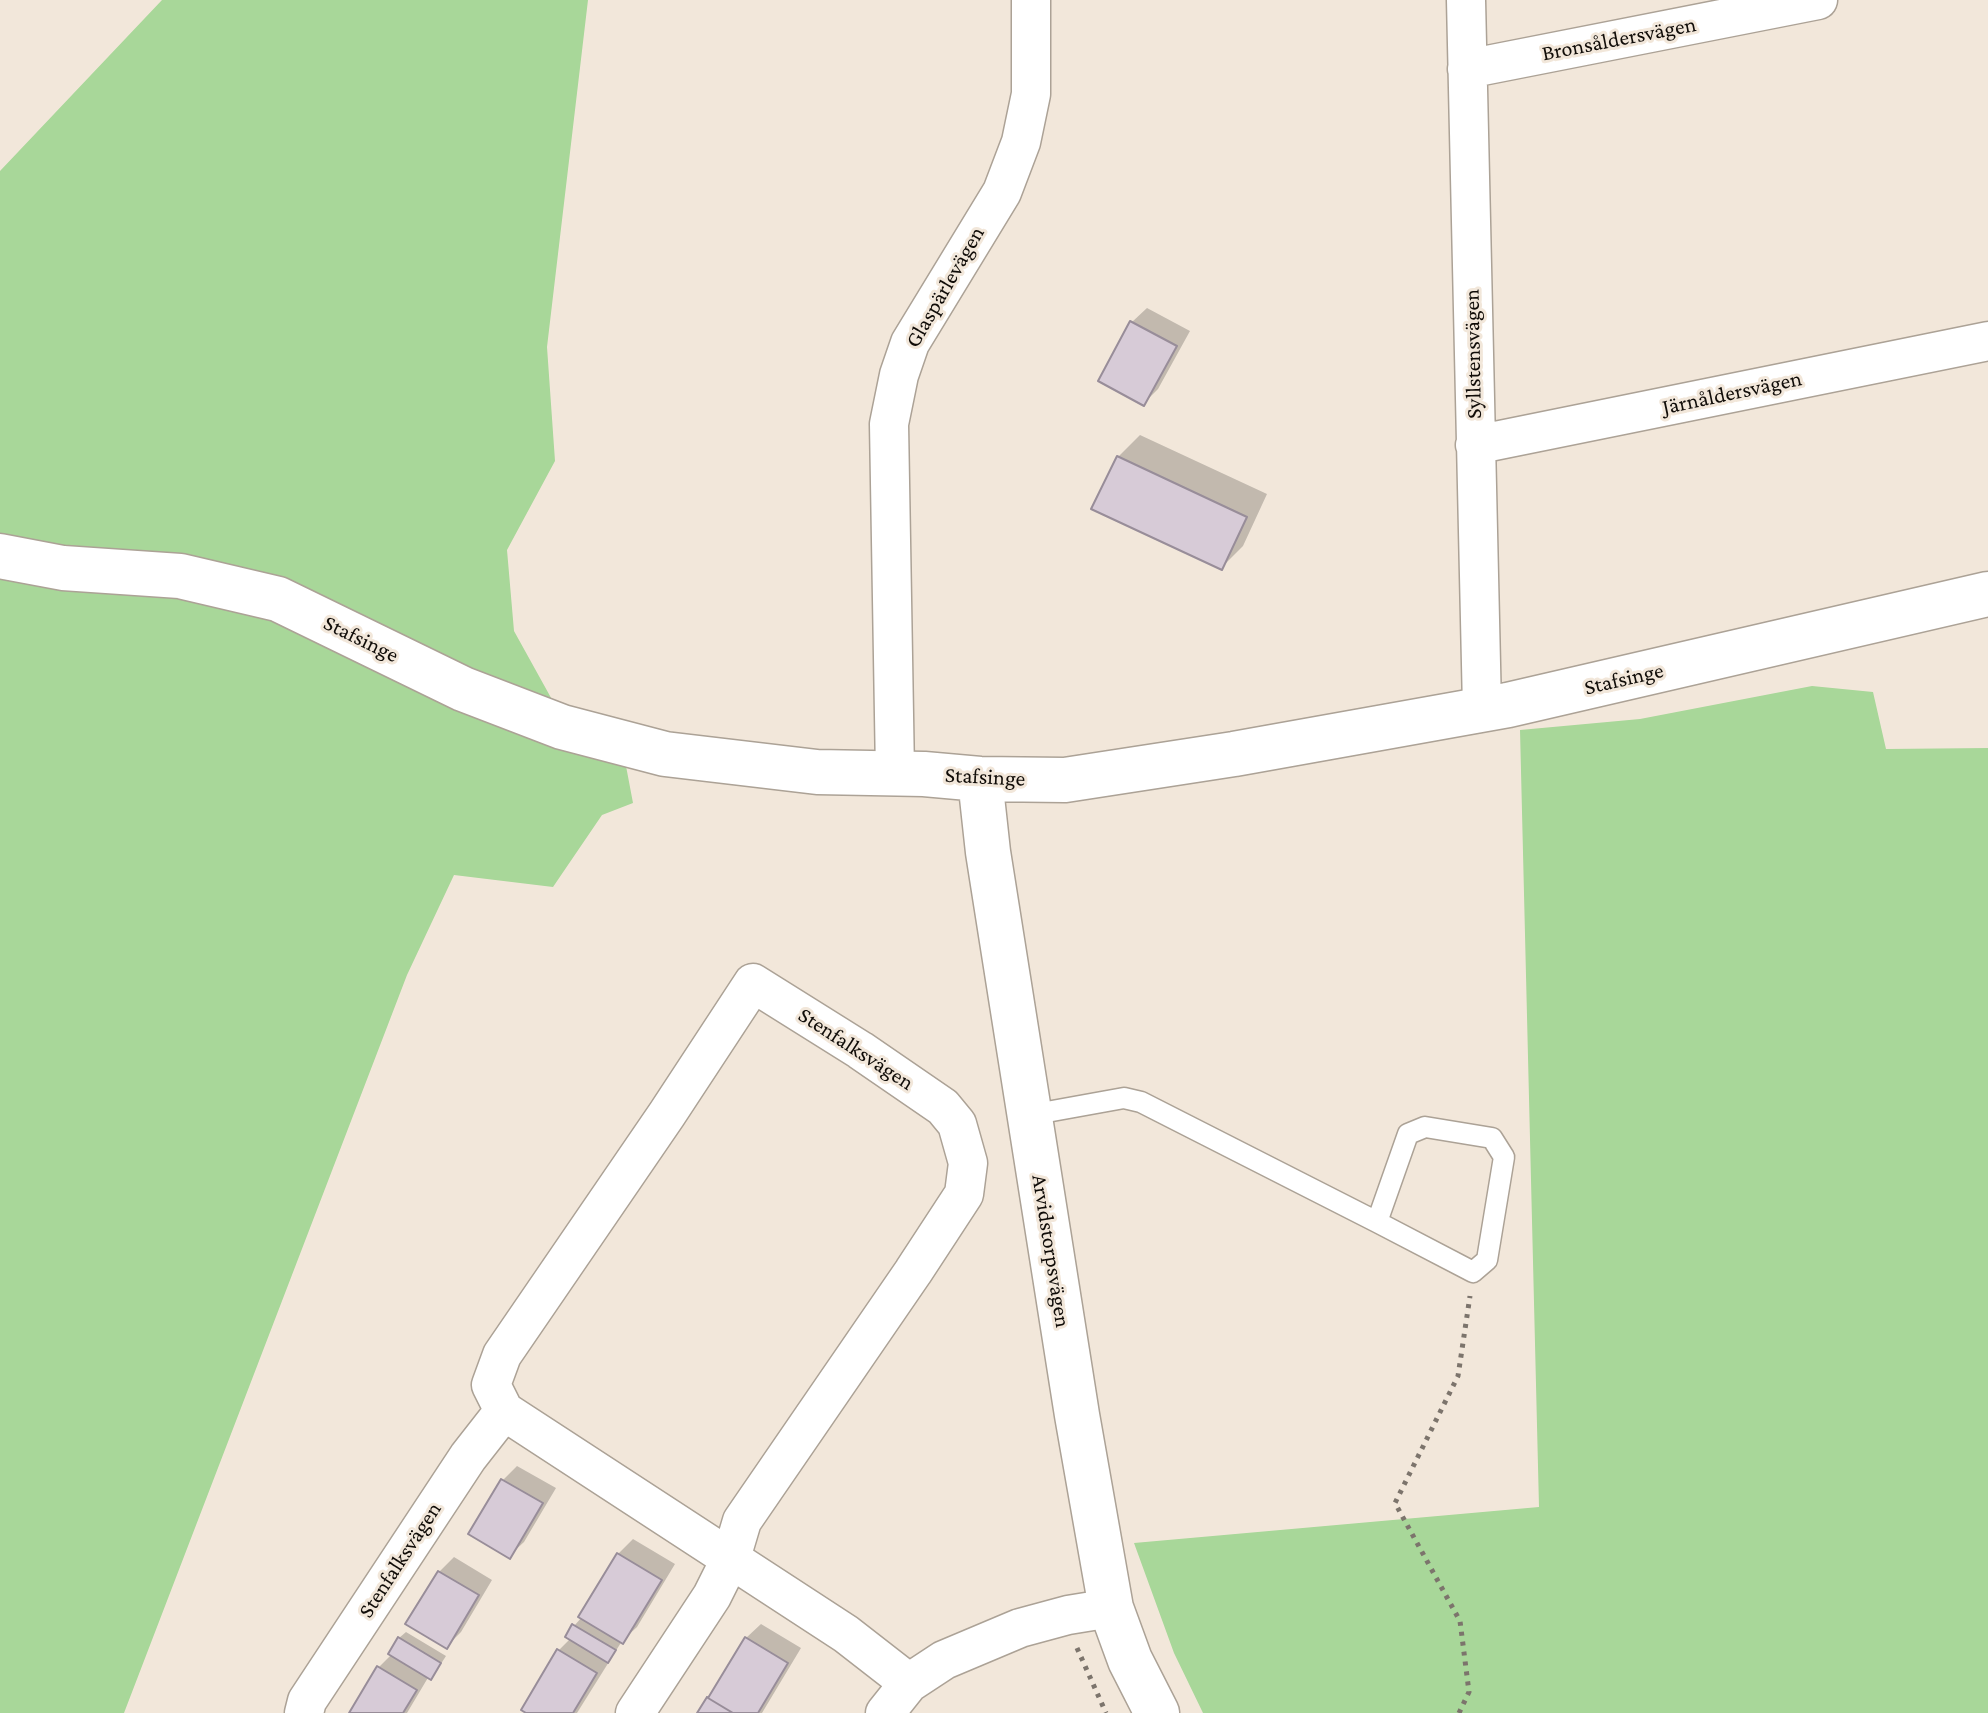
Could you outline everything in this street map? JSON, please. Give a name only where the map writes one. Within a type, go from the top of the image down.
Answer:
[{"type":"street","name":"Glaspärlevägen","points":[[895,773],[889,424],[899,375],[910,343],[1002,192],[1021,142],[1031,94],[1031,0]]},
{"type":"street","name":"Syllstensvägen","points":[[1466,0],[1482,708]]},
{"type":"street","name":"Bronsåldersvägen","points":[[1467,69],[1818,0]]},
{"type":"street","name":"Järnåldersvägen","points":[[1475,445],[1988,341]]},
{"type":"street","name":"Stafsinge","points":[[0,556],[63,568],[180,576],[278,599],[463,689],[562,727],[665,754],[817,772],[980,779],[1065,780],[1234,754],[1508,705],[1988,594]]},
{"type":"street","name":"Arvidstorpsvägen","points":[[980,779],[988,852],[1111,1608],[1130,1660],[1157,1713]]},
{"type":"street","name":"Stenfalksvägen","points":[[304,1713],[307,1701],[468,1457],[504,1411],[491,1385],[502,1355],[753,983],[943,1107],[957,1124],[968,1163],[964,1194],[742,1521],[731,1558],[712,1596],[635,1713]]},
{"type":"street","points":[[504,1411],[846,1634],[909,1683]]},
{"type":"street","points":[[885,1713],[909,1683],[944,1660],[1020,1628],[1111,1608]]},
{"type":"lane","points":[[1030,1115],[1124,1098],[1141,1102],[1473,1272],[1487,1260],[1504,1157],[1492,1138],[1425,1127],[1408,1134],[1377,1222]]},
{"type":"path","points":[[1459,1713],[1469,1692],[1460,1621],[1395,1503],[1458,1376],[1473,1272]]},
{"type":"green space","points":[[162,0],[588,0],[547,347],[555,461],[507,550],[514,631],[555,705],[626,766],[633,803],[602,815],[553,887],[454,875],[407,975],[124,1713],[0,1713],[0,171]]},
{"type":"green space","points":[[1812,686],[1873,692],[1886,749],[1988,748],[1988,1713],[1203,1713],[1174,1653],[1134,1543],[1539,1507],[1520,730],[1640,719]]},
{"type":"building","points":[[1130,321],[1177,346],[1144,406],[1098,381]]},
{"type":"building","points":[[1117,456],[1247,517],[1222,570],[1091,509]]},
{"type":"building","points":[[501,1479],[543,1503],[510,1559],[468,1534]]},
{"type":"building","points":[[617,1553],[662,1580],[623,1644],[578,1617]]},
{"type":"building","points":[[438,1571],[479,1595],[447,1649],[405,1624]]},
{"type":"building","points":[[572,1624],[616,1650],[608,1663],[565,1637]]},
{"type":"building","points":[[398,1637],[441,1663],[431,1680],[388,1654]]},
{"type":"building","points":[[745,1637],[788,1663],[758,1713],[733,1713],[708,1698]]},
{"type":"building","points":[[557,1649],[597,1673],[573,1713],[526,1713],[521,1710]]},
{"type":"building","points":[[377,1666],[417,1690],[403,1713],[349,1713]]},
{"type":"building","points":[[708,1698],[733,1713],[697,1713]]}]
